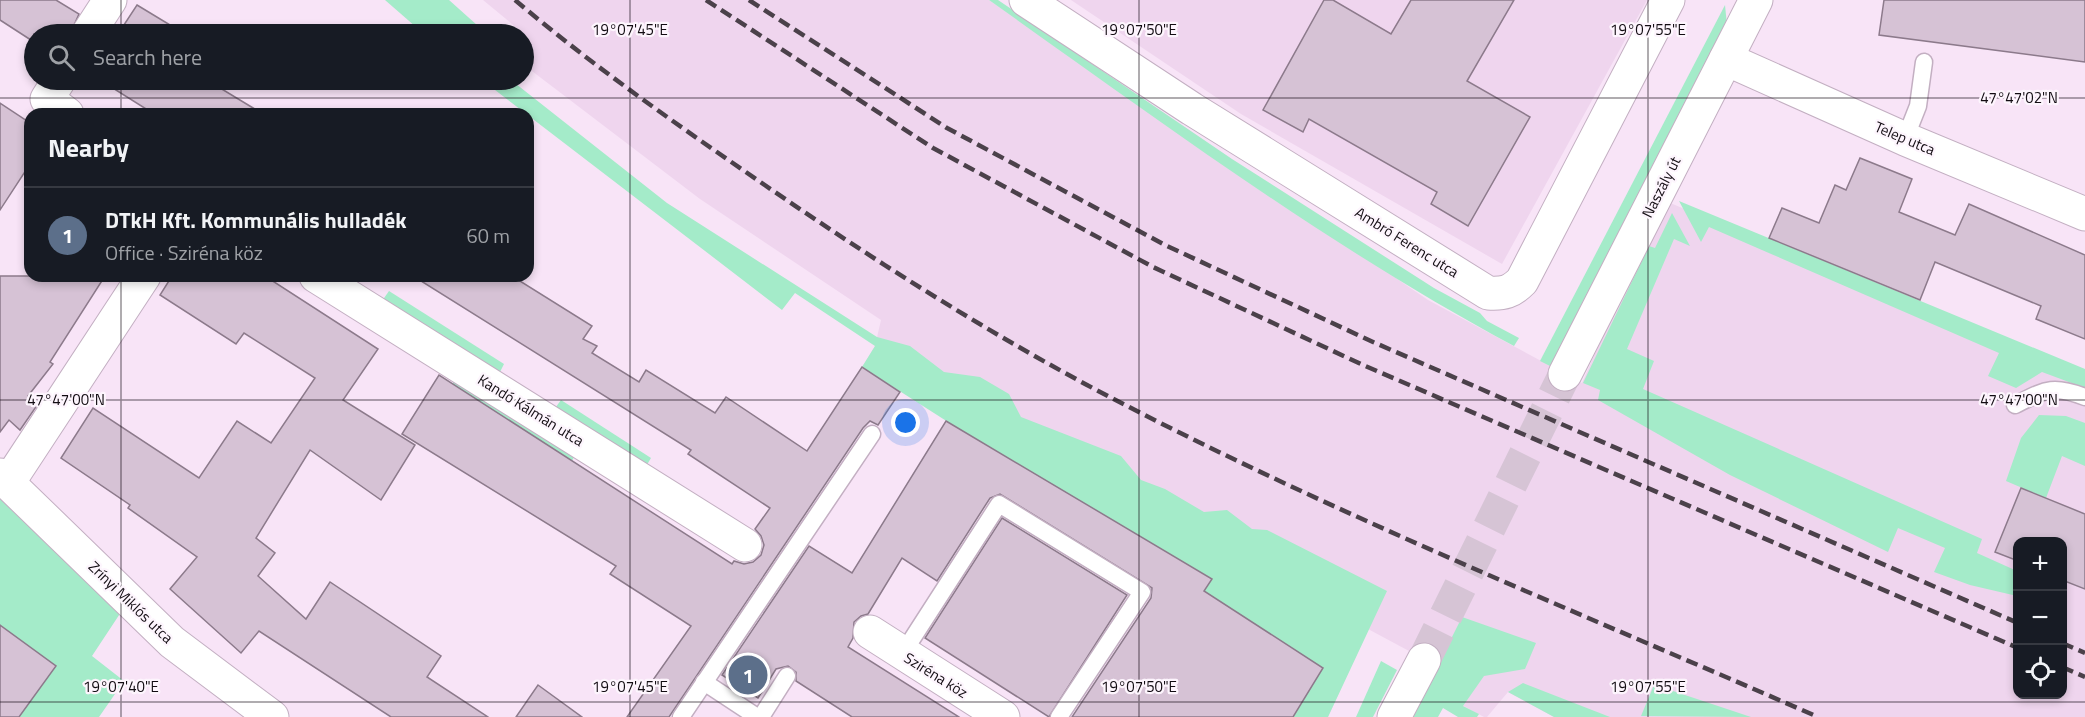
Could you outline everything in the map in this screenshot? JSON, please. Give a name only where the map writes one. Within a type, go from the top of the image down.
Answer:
[{"type":"street","points":[[94,24],[110,0]]},
{"type":"street","name":"Ambró Ferenc utca","points":[[1026,0],[1192,109],[1447,267],[1488,292],[1501,294],[1512,291],[1522,280],[1668,0]]},
{"type":"street","name":"Naszály út","points":[[1565,374],[1756,0]]},
{"type":"street","name":"Telep utca","points":[[1726,59],[1905,139],[2085,213]]},
{"type":"street","points":[[53,90],[47,99],[59,108]]},
{"type":"street","points":[[4,479],[140,282]]},
{"type":"street","name":"Kandó Kálmán utca","points":[[326,282],[745,545]]},
{"type":"street","name":"Zrínyi Miklós utca","points":[[4,479],[172,642],[272,717]]},
{"type":"street","name":"Sziréna köz","points":[[870,632],[1003,717]]},
{"type":"street","points":[[1394,717],[1424,660]]},
{"type":"lane","points":[[1905,139],[1918,106],[1924,62]]},
{"type":"lane","points":[[2015,405],[2049,388],[2064,389],[2085,397]]},
{"type":"lane","points":[[681,717],[872,434]]},
{"type":"lane","points":[[903,653],[999,504],[1142,592],[1059,717]]},
{"type":"lane","points":[[704,682],[759,717],[787,676]]},
{"type":"shaded area","points":[[483,0],[989,0],[1428,300],[1582,383],[1663,200],[2085,375],[2085,717],[1554,717],[1508,692],[1487,717],[1484,717],[1427,686],[1437,666],[1368,629],[1328,717],[1323,668],[1204,591],[1212,579],[862,367],[875,346],[881,320],[700,199],[534,73],[534,24],[512,24]]},
{"type":"shaded area","points":[[1071,0],[1647,0],[1502,264],[1241,114]]},
{"type":"green space","points":[[385,0],[449,0],[476,24],[413,24]]},
{"type":"green space","points":[[989,0],[998,0],[1232,159],[1434,288],[1519,338],[1514,346],[1445,308],[1312,225],[1181,137]]},
{"type":"green space","points":[[1725,5],[1727,25],[1554,368],[1540,361]]},
{"type":"green space","points":[[495,90],[524,90],[667,203],[877,337],[910,346],[944,372],[980,377],[1009,394],[1021,417],[1121,456],[1141,480],[1165,489],[1204,512],[1227,510],[1252,529],[1267,530],[1387,591],[1328,717],[1293,717],[1323,668],[1204,591],[1212,579],[998,454],[862,367],[875,346],[795,293],[782,310],[534,120],[534,108],[519,108]]},
{"type":"green space","points":[[1679,201],[2085,369],[2085,388],[2042,372],[2016,388],[1988,376],[1999,353],[1709,227],[1701,242]]},
{"type":"green space","points":[[1672,213],[1690,246],[1674,239],[1627,349],[1654,361],[1643,389],[1982,539],[1977,553],[2013,569],[2013,595],[1970,585],[1934,572],[1945,548],[1898,528],[1888,552],[1730,475],[1598,400],[1600,390],[1583,383],[1649,246],[1655,248]]},
{"type":"green space","points":[[389,291],[504,364],[498,376],[382,301]]},
{"type":"green space","points":[[458,376],[577,451],[572,461],[452,384]]},
{"type":"green space","points":[[561,400],[651,458],[645,468],[553,411]]},
{"type":"green space","points":[[2039,415],[2066,416],[2085,423],[2085,466],[2062,456],[2046,498],[2006,481],[2021,438]]},
{"type":"green space","points":[[0,475],[129,600],[92,656],[124,681],[99,717],[0,717]]},
{"type":"green space","points":[[1462,617],[1536,643],[1525,669],[1484,676],[1463,706],[1479,714],[1477,717],[1458,717],[1443,708],[1438,717],[1412,717]]},
{"type":"green space","points":[[1381,661],[1397,670],[1373,717],[1356,717]]},
{"type":"green space","points":[[1523,683],[1610,717],[1554,717],[1508,692]]},
{"type":"green space","points":[[1655,685],[1751,717],[1641,716]]},
{"type":"building","points":[[0,0],[56,0],[79,14],[74,24],[24,24],[24,36],[0,20]]},
{"type":"building","points":[[1324,0],[1333,0],[1391,34],[1411,0],[1514,0],[1467,81],[1530,117],[1468,226],[1431,204],[1437,192],[1309,119],[1303,132],[1263,110]]},
{"type":"building","points":[[1884,0],[2085,0],[2085,62],[1879,35]]},
{"type":"building","points":[[137,5],[168,24],[125,24]]},
{"type":"building","points":[[116,90],[223,90],[253,108],[144,108]]},
{"type":"building","points":[[0,103],[24,119],[24,173],[0,210]]},
{"type":"building","points":[[1860,158],[1912,179],[1899,212],[1955,235],[1969,204],[2085,255],[2085,339],[2036,319],[2041,306],[1935,262],[1920,300],[1769,238],[1782,208],[1819,223],[1835,185],[1846,190]]},
{"type":"building","points":[[0,276],[24,276],[24,282],[101,282],[50,362],[53,364],[28,396],[38,404],[20,430],[9,420],[0,432]]},
{"type":"building","points":[[168,282],[274,282],[378,349],[343,400],[415,445],[381,500],[310,450],[256,538],[275,553],[258,576],[306,619],[330,582],[441,656],[427,677],[488,717],[391,717],[259,631],[241,653],[170,589],[197,557],[128,508],[130,505],[61,458],[93,408],[199,478],[237,421],[271,443],[315,378],[244,333],[236,344],[160,295]]},
{"type":"building","points":[[423,282],[522,282],[592,326],[583,339],[597,346],[592,353],[639,382],[646,370],[715,413],[726,397],[807,451],[862,367],[900,392],[878,425],[870,421],[863,428],[669,717],[627,717],[691,626],[610,574],[616,566],[402,434],[439,375],[732,564],[734,561],[744,564],[753,562],[761,555],[764,545],[755,529],[770,508],[688,454],[691,450]]},
{"type":"building","points":[[946,421],[1212,579],[1204,591],[1323,668],[1293,717],[1072,717],[1151,598],[1152,588],[1000,494],[990,498],[937,581],[902,558],[868,614],[854,622],[853,638],[848,647],[959,717],[852,717],[796,681],[796,672],[788,666],[776,669],[758,698],[722,675],[809,546],[852,573]]},
{"type":"building","points":[[2021,488],[2085,514],[2085,589],[2067,582],[2067,537],[2013,537],[2013,559],[1995,552]]},
{"type":"building","points":[[1002,518],[1127,595],[1049,717],[925,638]]},
{"type":"building","points":[[0,625],[56,666],[19,717],[0,717]]},
{"type":"building","points":[[538,685],[582,717],[516,717]]},
{"type":"tunnel","points":[[1424,660],[1565,374]]},
{"type":"railway","points":[[515,0],[633,92],[796,207],[960,312],[1087,385],[1176,431],[1357,517],[1818,717]]},
{"type":"railway","points":[[706,0],[933,148],[1153,267],[1363,365],[2013,646]]},
{"type":"railway","points":[[749,0],[947,128],[1165,245],[1373,342],[2013,621]]},
{"type":"railway","points":[[2067,645],[2085,653]]},
{"type":"railway","points":[[2067,669],[2085,677]]},
{"type":"place","name":"DTkH Kft. Kommunális hulladék","points":[[748,675]]}]
